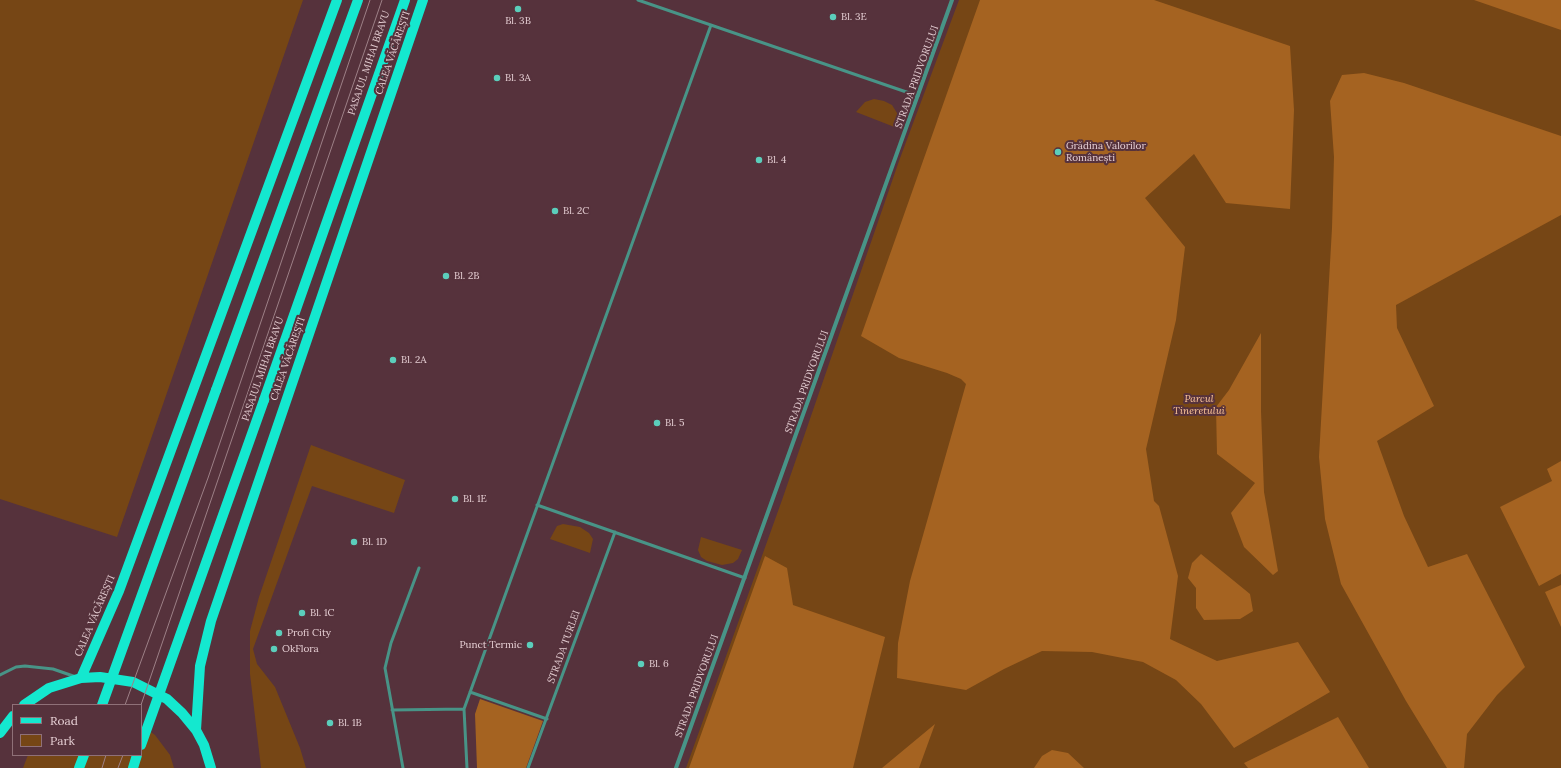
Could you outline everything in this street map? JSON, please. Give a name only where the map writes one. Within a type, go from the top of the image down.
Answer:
[{"type":"main road","name":"CALEA VĂCĂREȘTI","points":[[81,678],[126,572],[337,0]]},
{"type":"main road","points":[[102,704],[358,0]]},
{"type":"main road","name":"PASAJUL MIHAI BRAVU","points":[[142,742],[244,461],[405,0]]},
{"type":"main road","name":"CALEA VĂCĂREȘTI","points":[[196,730],[200,666],[211,621],[423,0]]},
{"type":"main road","points":[[26,704],[50,688],[81,678],[100,677],[118,679],[147,688],[167,699],[182,713],[196,730],[204,745],[211,768]]},
{"type":"main road","points":[[0,733],[7,720]]},
{"type":"main road","points":[[79,768],[84,756]]},
{"type":"main road","points":[[133,768],[137,756]]},
{"type":"street","name":"STRADA PRIDVORULUI","points":[[676,768],[952,0]]},
{"type":"lane","points":[[638,0],[918,96]]},
{"type":"lane","points":[[467,768],[464,709],[710,25]]},
{"type":"lane","points":[[537,504],[745,578]]},
{"type":"lane","name":"STRADA TURLEI","points":[[528,768],[615,532]]},
{"type":"lane","points":[[403,768],[385,668],[391,643],[419,568]]},
{"type":"lane","points":[[0,675],[16,667],[31,666],[53,669],[81,678]]},
{"type":"lane","points":[[470,692],[547,718]]},
{"type":"lane","points":[[392,710],[464,709]]},
{"type":"green space","points":[[0,0],[303,0],[117,537],[0,499]]},
{"type":"green space","name":"Parcul Tineretului","points":[[959,0],[1561,0],[1561,768],[686,768],[782,500],[899,161]]},
{"type":"green space","points":[[874,99],[884,101],[892,105],[897,113],[897,128],[856,112],[865,102]]},
{"type":"green space","points":[[311,445],[405,480],[394,513],[312,486],[253,649],[257,664],[275,687],[300,748],[306,768],[261,768],[250,674],[250,631],[259,597]]},
{"type":"green space","points":[[563,524],[580,527],[589,533],[593,539],[590,553],[550,539],[557,526]]},
{"type":"green space","points":[[701,537],[742,550],[738,559],[733,563],[722,565],[707,561],[701,557],[698,550]]},
{"type":"green space","points":[[142,726],[155,735],[170,755],[174,768],[23,768],[28,756],[142,756]]},
{"type":"shaded area","points":[[980,0],[1154,0],[1290,46],[1294,110],[1290,209],[1226,203],[1194,154],[1145,198],[1185,247],[1176,320],[1146,449],[1154,501],[1159,506],[1178,576],[1170,639],[1217,661],[1298,642],[1330,692],[1234,748],[1201,704],[1176,680],[1143,662],[1092,652],[1042,651],[1004,669],[966,690],[897,678],[898,643],[910,581],[966,384],[961,379],[947,373],[899,358],[861,336]]},
{"type":"shaded area","points":[[1474,0],[1561,0],[1561,30]]},
{"type":"shaded area","points":[[1364,73],[1404,83],[1561,136],[1561,215],[1396,305],[1397,328],[1434,406],[1377,441],[1404,516],[1428,567],[1467,554],[1525,667],[1497,695],[1467,734],[1464,768],[1447,768],[1406,701],[1341,584],[1325,519],[1319,457],[1332,228],[1334,157],[1330,101],[1342,75]]},
{"type":"shaded area","points":[[1261,333],[1261,411],[1264,492],[1278,571],[1273,575],[1244,547],[1231,513],[1255,483],[1217,454],[1216,407],[1229,390]]},
{"type":"shaded area","points":[[1561,461],[1561,574],[1539,586],[1500,507],[1552,481],[1547,469]]},
{"type":"shaded area","points":[[1201,554],[1250,594],[1253,611],[1240,619],[1204,620],[1196,608],[1196,588],[1188,578],[1192,563]]},
{"type":"shaded area","points":[[765,556],[787,568],[793,605],[885,637],[853,768],[689,768]]},
{"type":"shaded area","points":[[1561,585],[1561,627],[1545,592]]},
{"type":"shaded area","points":[[480,699],[543,721],[526,768],[477,768],[475,714]]},
{"type":"shaded area","points":[[1338,717],[1369,768],[1248,768],[1244,763]]},
{"type":"shaded area","points":[[935,724],[919,768],[882,768]]},
{"type":"shaded area","points":[[1052,750],[1068,753],[1084,768],[1034,768],[1042,756]]},
{"type":"tram line","points":[[125,704],[208,478],[370,0]]},
{"type":"tram line","points":[[141,704],[382,0]]},
{"type":"tram line","points":[[102,768],[106,756]]},
{"type":"tram line","points":[[118,768],[123,756]]},
{"type":"place","name":"Bl. 3B","points":[[518,9]]},
{"type":"place","name":"Bl. 3E","points":[[833,17]]},
{"type":"place","name":"Bl. 3A","points":[[497,78]]},
{"type":"place","name":"Grădina Valorilor Românești","points":[[1058,152]]},
{"type":"place","name":"Bl. 4","points":[[759,160]]},
{"type":"place","name":"Bl. 2C","points":[[555,211]]},
{"type":"place","name":"Bl. 2B","points":[[446,276]]},
{"type":"place","name":"Bl. 2A","points":[[393,360]]},
{"type":"place","name":"Bl. 5","points":[[657,423]]},
{"type":"place","name":"Bl. 1E","points":[[455,499]]},
{"type":"place","name":"Bl. 1D","points":[[354,542]]},
{"type":"place","name":"Bl. 1C","points":[[302,613]]},
{"type":"place","name":"Profi City","points":[[279,633]]},
{"type":"place","name":"Punct Termic","points":[[530,645]]},
{"type":"place","name":"OkFlora","points":[[274,649]]},
{"type":"place","name":"Bl. 6","points":[[641,664]]},
{"type":"place","name":"Bl. 1B","points":[[330,723]]}]
